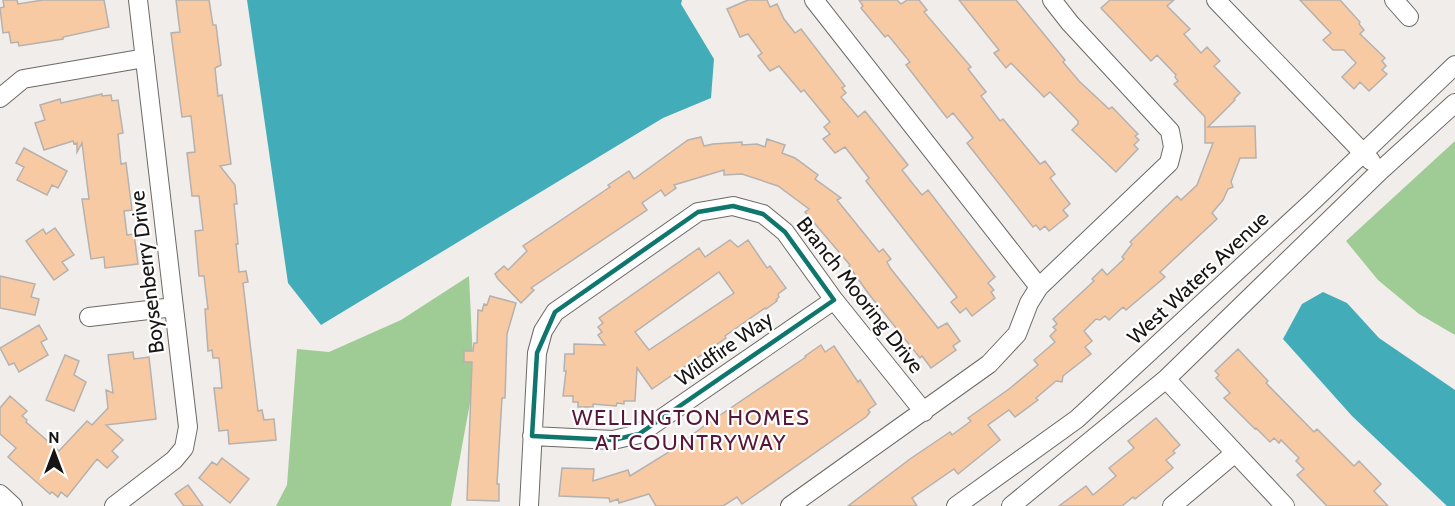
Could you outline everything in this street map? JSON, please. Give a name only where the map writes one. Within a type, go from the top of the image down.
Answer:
[{"type":"street","name":"Boysenberry Drive","points":[[114,506],[174,460],[184,448],[188,427],[138,0]]},
{"type":"street","points":[[814,0],[1039,287]]},
{"type":"street","points":[[790,506],[989,364],[1017,334],[1029,303],[1039,287],[1169,163],[1173,147],[1170,131],[1070,23],[1052,0]]},
{"type":"street","points":[[1216,0],[1380,171]]},
{"type":"street","points":[[1394,0],[1409,17]]},
{"type":"street","points":[[0,98],[23,79],[145,58]]},
{"type":"street","name":"West Waters Avenue","points":[[956,506],[1077,419],[1146,357],[1455,64]]},
{"type":"street","points":[[1011,506],[1166,379],[1380,171],[1455,103]]},
{"type":"street","name":"Branch Mooring Drive","points":[[529,506],[537,353],[543,332],[555,312],[699,212],[733,206],[763,214],[785,232],[834,300],[924,412]]},
{"type":"street","name":"Wildfire Way","points":[[532,436],[613,440],[639,434],[834,300]]},
{"type":"street","points":[[89,317],[174,307]]},
{"type":"street","points":[[1166,379],[1285,506]]},
{"type":"street","points":[[1172,506],[1235,453]]},
{"type":"street","points":[[0,494],[13,506]]},
{"type":"highlighted area","points":[[733,206],[763,214],[785,232],[834,300],[639,434],[613,440],[532,436],[537,353],[555,312],[698,212]]},
{"type":"green space","points":[[1455,141],[1455,335],[1419,314],[1378,280],[1346,241]]},
{"type":"green space","points":[[469,276],[474,381],[451,506],[276,506],[287,485],[297,349],[329,352],[401,320]]},
{"type":"water","points":[[247,0],[682,0],[681,4],[714,59],[711,98],[663,118],[321,325],[288,283]]},
{"type":"water","points":[[1323,292],[1347,303],[1379,338],[1455,390],[1455,506],[1447,506],[1352,416],[1283,339],[1302,304]]},
{"type":"building","points":[[3,0],[17,0],[18,4],[43,0],[104,0],[109,27],[63,37],[63,39],[19,46],[18,42],[11,43],[9,32],[3,33],[0,8],[4,7]]},
{"type":"building","points":[[176,0],[209,0],[213,25],[216,25],[221,65],[215,68],[218,96],[222,95],[231,164],[220,166],[235,185],[237,204],[234,204],[238,244],[236,244],[239,272],[246,271],[248,282],[243,283],[258,411],[262,410],[264,420],[274,419],[276,440],[229,444],[228,430],[219,431],[214,388],[222,388],[219,358],[213,358],[212,350],[208,351],[205,309],[208,309],[204,276],[199,276],[195,231],[203,230],[199,196],[192,196],[187,153],[195,152],[191,116],[182,117],[171,33],[180,32]]},
{"type":"building","points":[[748,0],[767,0],[770,7],[777,4],[784,19],[795,33],[801,29],[845,86],[842,88],[846,93],[841,97],[858,117],[865,111],[908,165],[902,170],[922,195],[928,190],[995,277],[988,283],[994,290],[991,292],[995,298],[972,316],[966,308],[960,313],[951,302],[957,297],[866,181],[869,178],[845,147],[835,153],[823,139],[830,134],[824,127],[830,122],[804,90],[801,92],[779,66],[770,71],[758,56],[762,53],[748,34],[740,37],[727,9]]},
{"type":"building","points":[[859,0],[897,0],[901,4],[907,0],[919,0],[927,10],[924,12],[971,67],[968,69],[986,92],[981,96],[1000,121],[1003,119],[1040,164],[1045,161],[1055,174],[1050,178],[1070,204],[1063,210],[1068,216],[1049,231],[1045,226],[1040,230],[1036,225],[1033,227],[967,143],[973,138],[970,134],[953,113],[947,118],[906,65],[910,62],[888,35],[885,37],[861,8],[863,6]]},
{"type":"building","points":[[959,0],[1016,0],[1065,60],[1063,62],[1079,81],[1109,109],[1112,107],[1138,134],[1135,136],[1139,140],[1134,145],[1138,149],[1116,172],[1072,130],[1078,121],[1050,92],[1044,97],[1011,63],[1006,68],[994,53],[999,50]]},
{"type":"building","points":[[1110,0],[1174,0],[1167,6],[1190,29],[1184,34],[1201,53],[1207,47],[1220,61],[1214,66],[1240,93],[1208,127],[1255,126],[1256,158],[1240,158],[1231,182],[1233,187],[1228,189],[1223,200],[1212,213],[1217,219],[1160,272],[1165,277],[1126,310],[1123,307],[1109,320],[1105,316],[1100,320],[1096,319],[1084,331],[1092,341],[1085,347],[1091,354],[1063,376],[1062,382],[1056,381],[1036,398],[1038,400],[1015,417],[1009,410],[988,425],[1000,440],[958,474],[954,469],[912,498],[917,506],[848,506],[910,459],[950,432],[952,435],[971,421],[968,418],[1038,365],[1034,360],[1055,342],[1050,336],[1056,330],[1053,327],[1057,324],[1053,319],[1094,281],[1092,279],[1102,269],[1107,275],[1124,259],[1122,257],[1132,244],[1130,242],[1177,196],[1181,200],[1197,185],[1213,143],[1205,143],[1205,117],[1174,84],[1178,81],[1176,75],[1157,55],[1151,61],[1101,8]]},
{"type":"building","points":[[1300,0],[1340,0],[1360,22],[1364,30],[1360,34],[1385,58],[1382,61],[1386,66],[1382,70],[1387,74],[1369,91],[1360,82],[1354,89],[1342,77],[1356,63],[1344,50],[1333,50],[1323,40],[1331,33]]},
{"type":"building","points":[[102,94],[102,96],[111,95],[112,101],[118,100],[123,133],[118,134],[121,164],[126,163],[132,210],[124,211],[127,235],[134,234],[138,264],[105,268],[104,257],[91,259],[82,199],[89,199],[82,143],[77,152],[77,143],[74,144],[73,141],[44,150],[35,123],[45,120],[40,105],[60,99],[61,103]]},
{"type":"building","points":[[701,137],[704,146],[742,142],[742,145],[757,144],[765,147],[767,139],[785,145],[782,153],[795,158],[818,175],[815,179],[841,198],[837,200],[879,252],[883,249],[891,259],[887,262],[891,269],[938,328],[947,323],[960,341],[953,346],[956,350],[931,368],[922,356],[920,358],[868,293],[850,265],[805,212],[809,209],[778,186],[742,174],[724,175],[724,170],[674,185],[676,188],[665,196],[661,190],[642,203],[647,210],[531,288],[534,290],[521,303],[498,279],[495,274],[504,266],[508,270],[527,251],[523,246],[610,187],[608,185],[629,171],[634,179],[688,140]]},
{"type":"building","points":[[24,148],[67,171],[58,188],[52,185],[47,195],[17,180],[24,167],[16,163]]},
{"type":"building","points":[[55,228],[74,255],[62,262],[68,270],[54,280],[26,241],[43,229],[46,234]]},
{"type":"building","points":[[730,240],[738,247],[748,240],[767,268],[770,266],[786,288],[778,294],[777,301],[652,389],[637,368],[635,401],[624,401],[624,404],[617,403],[616,406],[593,404],[593,407],[578,407],[578,402],[573,402],[573,396],[563,396],[566,371],[564,371],[565,354],[574,354],[574,344],[605,345],[598,335],[602,332],[598,327],[603,323],[599,318],[699,248],[705,257]],"holes":[[[719,272],[734,293],[649,350],[635,332]]]},
{"type":"building","points":[[0,276],[35,284],[31,297],[39,299],[35,315],[0,308]]},
{"type":"building","points":[[490,296],[516,303],[507,334],[505,398],[502,398],[497,484],[499,484],[499,501],[467,500],[472,362],[464,362],[464,351],[473,351],[474,343],[477,343],[478,310],[482,311]]},
{"type":"building","points":[[39,325],[47,339],[41,342],[48,355],[19,372],[14,363],[9,365],[0,348]]},
{"type":"building","points":[[821,345],[825,352],[834,346],[876,404],[868,410],[870,412],[866,417],[742,504],[737,497],[723,506],[656,506],[649,494],[619,503],[618,499],[610,502],[609,498],[559,496],[562,468],[594,469],[593,481],[628,470],[630,476],[669,452]]},
{"type":"building","points":[[1238,349],[1268,381],[1266,383],[1314,432],[1317,429],[1354,466],[1359,461],[1381,484],[1374,491],[1388,506],[1327,506],[1297,475],[1304,469],[1296,461],[1299,458],[1281,440],[1279,443],[1274,438],[1270,442],[1224,398],[1230,393],[1216,378],[1219,375],[1215,371]]},
{"type":"building","points":[[133,352],[134,359],[149,357],[156,419],[106,425],[123,440],[112,451],[118,457],[107,468],[97,459],[67,497],[61,492],[58,497],[52,492],[50,494],[8,457],[16,448],[0,434],[0,408],[10,396],[27,411],[22,416],[27,420],[26,422],[59,451],[87,421],[92,425],[108,408],[106,390],[113,393],[108,355]]},
{"type":"building","points":[[65,355],[79,361],[74,375],[86,382],[74,411],[46,400]]},
{"type":"building","points":[[1156,418],[1180,445],[1173,451],[1175,453],[1166,460],[1173,468],[1135,499],[1133,497],[1122,506],[1059,506],[1086,486],[1093,495],[1116,476],[1109,468],[1134,448],[1128,441]]},
{"type":"building","points":[[222,458],[249,479],[230,503],[199,478],[212,462],[217,465]]},
{"type":"building","points":[[188,485],[203,506],[184,506],[175,494]]},
{"type":"district","name":"WELLINGTON HOMES AT COUNTRYWAY","points":[[691,430]]}]
